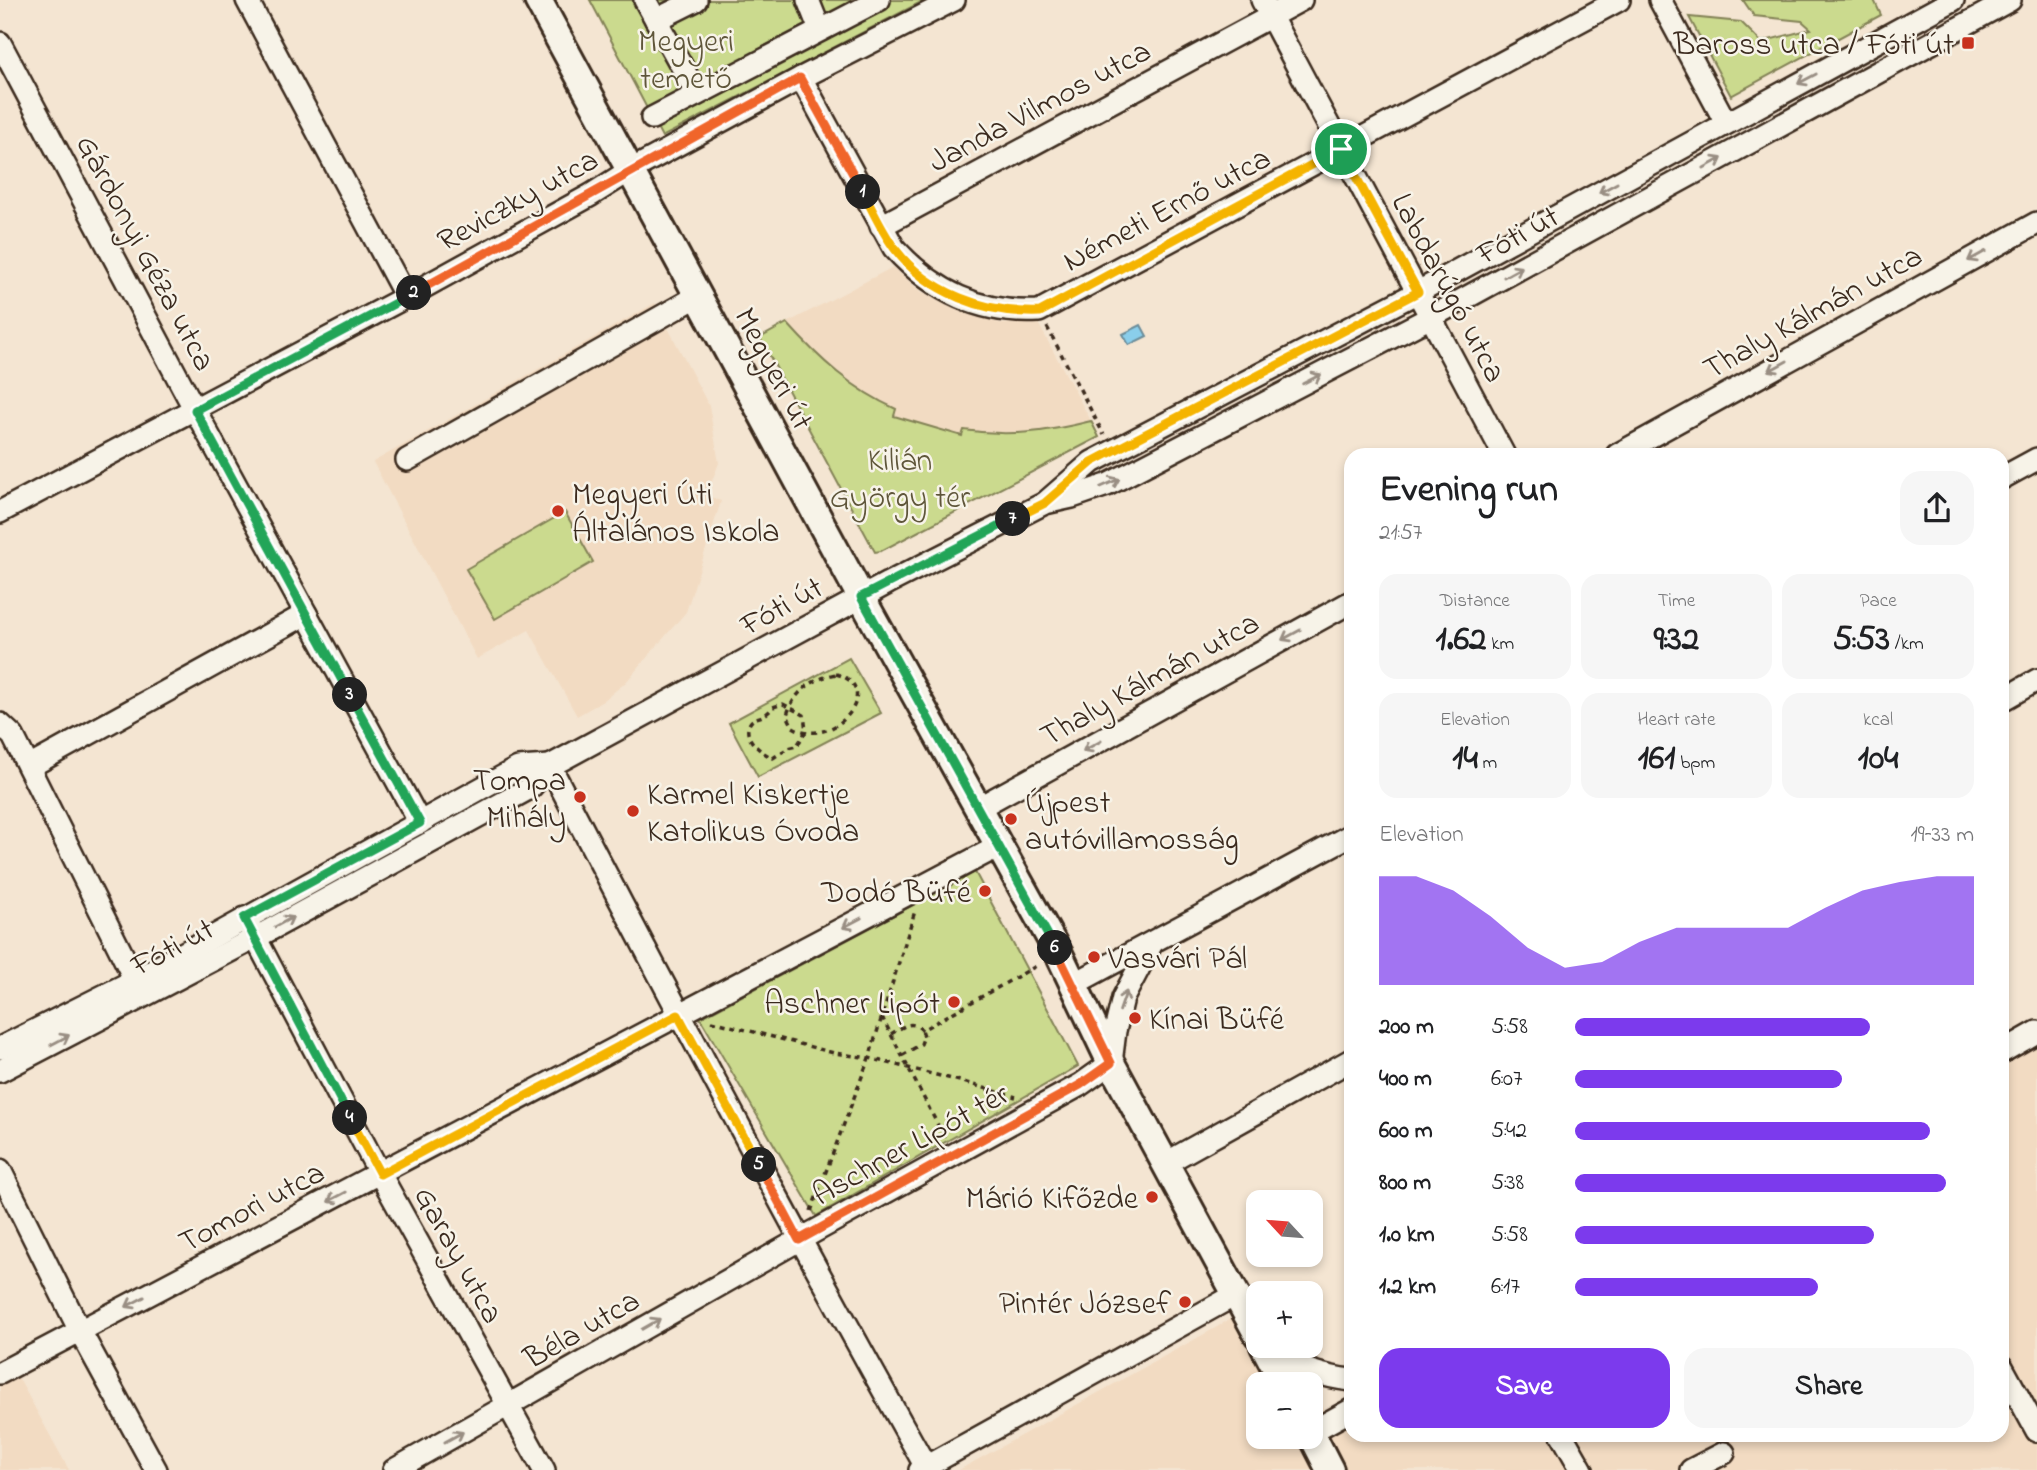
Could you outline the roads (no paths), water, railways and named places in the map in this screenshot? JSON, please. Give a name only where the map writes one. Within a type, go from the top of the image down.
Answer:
[{"type":"main road","name":"Megyeri út","points":[[538,0],[861,597],[1059,954],[1111,1063],[1246,1312]]},
{"type":"main road","points":[[1320,1449],[1330,1470]]},
{"type":"street","points":[[247,0],[406,297]]},
{"type":"street","points":[[645,0],[697,94]]},
{"type":"street","points":[[656,20],[696,0]]},
{"type":"street","points":[[808,0],[820,30]]},
{"type":"street","points":[[652,118],[879,0]]},
{"type":"street","name":"Reviczky utca","points":[[0,512],[406,297],[800,78],[954,0]]},
{"type":"street","name":"Janda Vilmos utca","points":[[881,226],[1266,8],[1301,0]]},
{"type":"street","name":"Németi Ernő utca","points":[[881,226],[894,248],[912,267],[951,293],[990,309],[1040,312],[1619,0]]},
{"type":"street","points":[[1660,0],[1726,123]]},
{"type":"street","name":"Fóti út","points":[[0,1071],[255,938],[530,788],[550,766],[861,597],[1045,503],[1092,462],[1418,292],[1954,0]]},
{"type":"street","name":"Fóti út","points":[[1045,503],[1107,485],[1431,317],[2010,0]]},
{"type":"street","name":"Labdarúgó utca","points":[[1266,8],[1500,448]]},
{"type":"street","name":"Gárdonyi Géza utca","points":[[0,43],[195,410],[420,823]]},
{"type":"street","points":[[800,78],[881,226]]},
{"type":"street","name":"Thaly Kálmán utca","points":[[1630,448],[2037,223]]},
{"type":"street","points":[[407,460],[698,296]]},
{"type":"street","points":[[2009,474],[2037,459]]},
{"type":"street","name":"Thaly Kálmán utca","points":[[978,808],[1344,606]]},
{"type":"street","points":[[29,767],[306,614]]},
{"type":"street","points":[[2009,696],[2037,680]]},
{"type":"street","points":[[0,712],[6,730],[29,767],[135,980]]},
{"type":"street","name":"Fóti út","points":[[0,1048],[135,980],[518,768],[550,766]]},
{"type":"street","name":"Aschner Lipót tér","points":[[550,766],[678,1015],[799,1240],[1080,1085],[1111,1063]]},
{"type":"street","points":[[1074,984],[1344,839]]},
{"type":"street","points":[[678,1015],[999,846]]},
{"type":"street","name":"Garay utca","points":[[244,918],[380,1174],[544,1470]]},
{"type":"street","points":[[1111,1063],[1123,998],[1152,943]]},
{"type":"street","name":"Tomori utca","points":[[0,1373],[678,1015]]},
{"type":"street","points":[[2009,1048],[2037,1032]]},
{"type":"street","points":[[1166,1163],[1344,1064]]},
{"type":"street","points":[[0,1170],[80,1331],[156,1470]]},
{"type":"street","points":[[799,1240],[923,1468],[1237,1294]]},
{"type":"street","name":"Béla utca","points":[[394,1470],[799,1240]]},
{"type":"street","points":[[1282,1358],[1294,1366],[1344,1379]]},
{"type":"street","points":[[2009,1380],[2037,1430]]},
{"type":"street","points":[[1323,1425],[1344,1414]]},
{"type":"street","points":[[1566,1442],[1582,1470]]},
{"type":"street","points":[[1691,1470],[1724,1452]]},
{"type":"water","points":[[1141,325],[1147,336],[1129,345],[1123,334]]},
{"type":"place","name":"Baross utca / Fóti út","points":[[1968,43]]},
{"type":"place","name":"Megyeri Úti Általános Iskola","points":[[558,511]]},
{"type":"place","name":"Tompa Mihály","points":[[580,797]]},
{"type":"place","name":"Karmel Kiskertje Katolikus Óvoda","points":[[633,811]]},
{"type":"place","name":"Újpest autóvillamosság","points":[[1011,819]]},
{"type":"place","name":"Dodó Büfé","points":[[985,891]]},
{"type":"place","name":"Vasvári Pál","points":[[1094,957]]},
{"type":"place","name":"Aschner Lipót","points":[[954,1002]]},
{"type":"place","name":"Kínai Büfé","points":[[1135,1018]]},
{"type":"place","name":"Márió Kifőzde","points":[[1152,1197]]},
{"type":"place","name":"Pintér József","points":[[1185,1302]]},
{"type":"park label","name":"Megyeri temető","points":[[686,58]]},
{"type":"park label","name":"Kilián György tér","points":[[900,478]]}]
